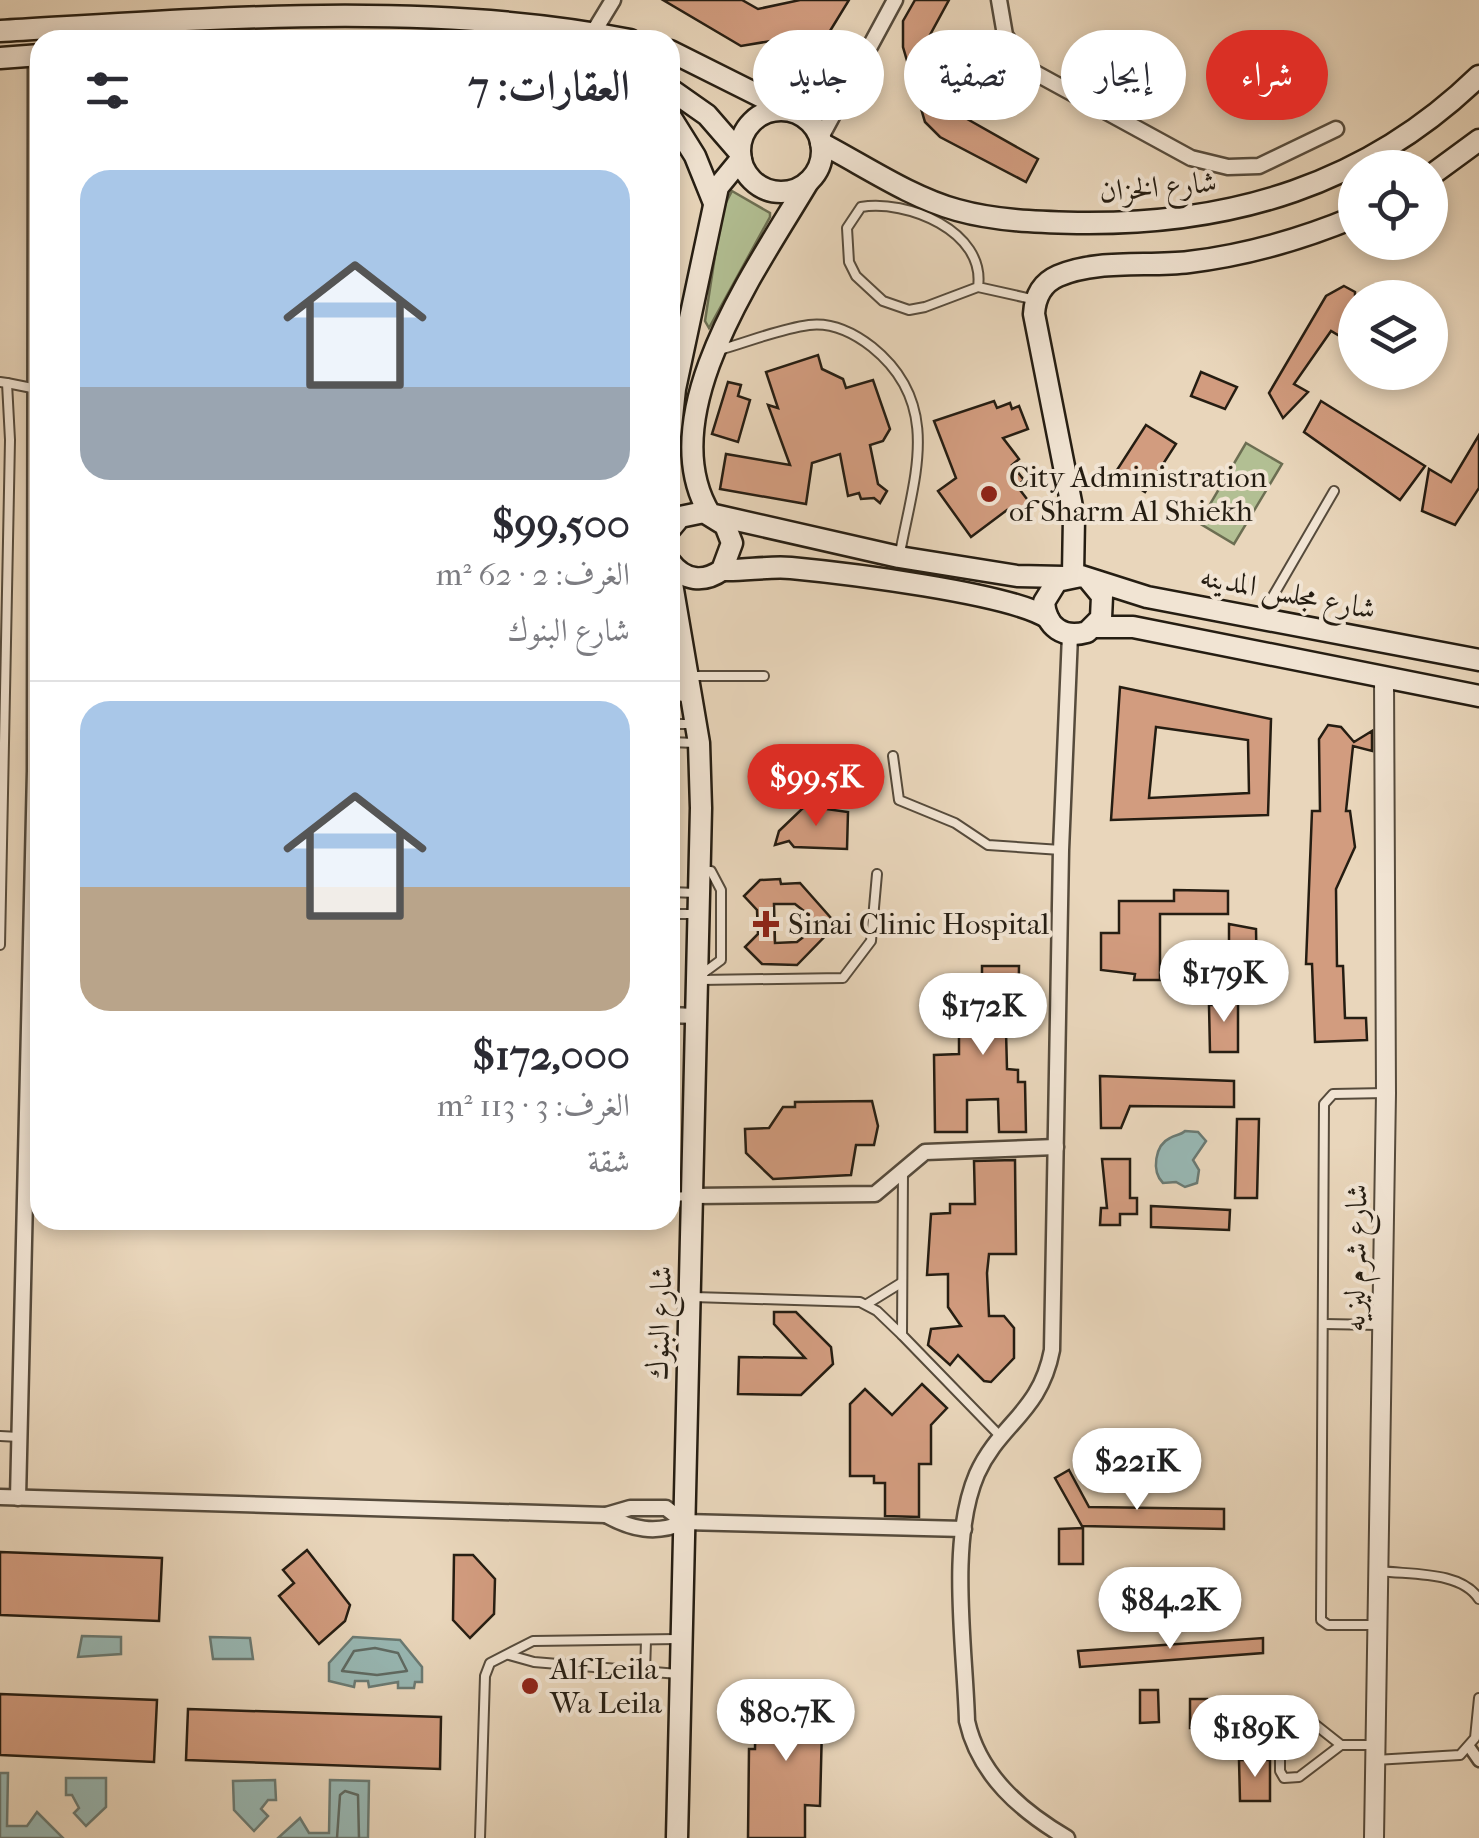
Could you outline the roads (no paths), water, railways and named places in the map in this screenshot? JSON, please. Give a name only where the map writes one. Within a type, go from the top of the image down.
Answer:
[{"type":"main road","points":[[0,32],[201,9],[457,18],[566,30]]},
{"type":"main road","points":[[0,58],[30,56]]},
{"type":"main road","points":[[680,56],[753,92]]},
{"type":"main road","name":"شارع الخزان","points":[[821,141],[922,196],[978,215],[1062,222],[1178,220],[1252,206],[1338,173],[1422,123],[1479,76]]},
{"type":"main road","points":[[680,96],[707,116],[740,156],[752,180],[774,192],[808,182]]},
{"type":"main road","points":[[680,353],[718,187],[740,156],[741,140],[754,120]]},
{"type":"main road","points":[[722,570],[732,543],[725,525],[710,514],[693,478],[690,450],[700,395],[715,351],[820,164],[821,141],[808,120]]},
{"type":"main road","points":[[680,132],[695,156],[714,204]]},
{"type":"main road","points":[[1448,163],[1479,140]]},
{"type":"main road","points":[[1075,577],[1074,517],[1041,355],[1036,300],[1049,281],[1062,274],[1225,257],[1292,241],[1338,224]]},
{"type":"main road","points":[[680,521],[689,514],[710,514]]},
{"type":"main road","name":"شارع مجلس المدينه","points":[[710,514],[899,557],[1017,576],[1075,577],[1147,598],[1479,660]]},
{"type":"main road","points":[[893,582],[899,557]]},
{"type":"main road","points":[[680,569],[694,579],[722,570],[789,568],[1020,605],[1048,618]]},
{"type":"main road","points":[[1075,577],[1046,594],[1048,618],[1056,630],[1070,635],[1094,627],[1133,627],[1479,696]]},
{"type":"main road","points":[[1075,577],[1102,596],[1104,607],[1094,627]]},
{"type":"main road","name":"شارع البنوك","points":[[677,1838],[692,1297],[698,740],[680,629]]},
{"type":"street","points":[[595,30],[613,0]]},
{"type":"street","points":[[821,141],[895,0]]},
{"type":"street","points":[[999,0],[1005,35],[1028,69],[1191,158],[1228,167],[1259,166],[1336,129]]},
{"type":"street","points":[[1059,1836],[1000,1786],[981,1761],[970,1734],[964,1530],[973,1485],[1001,1436],[1032,1404],[1052,1350],[1060,850],[1070,635]]},
{"type":"street","name":"شارع شرم ليزيه","points":[[1374,1838],[1386,1093],[1384,678]]},
{"type":"street","points":[[680,689],[690,686]]},
{"type":"street","points":[[680,1016],[694,1016]]},
{"type":"street","points":[[18,1498],[30,1101]]},
{"type":"street","points":[[693,1196],[874,1194],[889,1186],[918,1155],[933,1150],[1056,1148]]},
{"type":"street","points":[[0,1497],[606,1515],[630,1508],[669,1508],[684,1522],[964,1530]]},
{"type":"street","points":[[1470,1748],[1479,1761]]},
{"type":"lane","points":[[978,287],[975,258],[956,233],[882,204],[861,207],[851,219],[846,241],[849,262],[856,276],[883,302],[909,310],[925,308],[978,287],[1036,300]]},
{"type":"lane","points":[[715,351],[809,325],[830,325],[858,336],[902,377],[920,427],[899,557]]},
{"type":"lane","points":[[0,945],[10,440],[3,383],[30,387]]},
{"type":"lane","points":[[1260,618],[1334,491]]},
{"type":"lane","points":[[690,686],[764,676]]},
{"type":"lane","points":[[680,730],[698,740]]},
{"type":"lane","points":[[680,741],[698,740]]},
{"type":"lane","points":[[892,756],[899,800],[956,823],[988,845],[1060,850]]},
{"type":"lane","points":[[694,980],[721,960],[722,890],[711,871],[697,870]]},
{"type":"lane","points":[[694,980],[843,978],[870,941],[877,874]]},
{"type":"lane","points":[[680,892],[696,892]]},
{"type":"lane","points":[[680,914],[696,914]]},
{"type":"lane","points":[[1376,1625],[1328,1625],[1321,1620],[1324,1104],[1333,1094],[1386,1093]]},
{"type":"lane","points":[[902,1335],[903,1169]]},
{"type":"lane","points":[[680,1197],[693,1196]]},
{"type":"lane","points":[[692,1297],[866,1304],[902,1282]]},
{"type":"lane","points":[[866,1304],[902,1335],[1001,1436]]},
{"type":"lane","points":[[1324,1324],[1382,1324]]},
{"type":"lane","points":[[0,1436],[19,1438]]},
{"type":"lane","points":[[1378,1570],[1451,1580],[1466,1586],[1479,1600]]},
{"type":"lane","points":[[645,1672],[646,1640]]},
{"type":"lane","points":[[480,1838],[486,1676],[490,1663],[533,1641],[681,1640]]},
{"type":"lane","points":[[510,1655],[534,1662],[680,1674]]},
{"type":"lane","points":[[1294,1707],[1341,1744],[1375,1753],[1447,1760],[1470,1748],[1478,1730],[1479,1698]]},
{"type":"lane","points":[[1204,1744],[1280,1744],[1280,1772],[1284,1778],[1299,1777],[1341,1744]]},
{"type":"water","points":[[1185,1131],[1198,1132],[1206,1141],[1193,1160],[1199,1170],[1197,1183],[1185,1187],[1176,1182],[1163,1183],[1157,1172],[1158,1152],[1165,1141]]},
{"type":"water","points":[[82,1636],[121,1637],[121,1654],[78,1657]]},
{"type":"water","points":[[210,1637],[250,1638],[253,1659],[213,1659]]},
{"type":"water","points":[[353,1637],[400,1640],[422,1667],[422,1682],[415,1682],[414,1688],[398,1688],[398,1682],[369,1687],[368,1681],[355,1681],[354,1687],[329,1681],[329,1663]]},
{"type":"water","points":[[0,1773],[8,1773],[7,1826],[27,1826],[37,1812],[63,1838],[0,1838]]},
{"type":"water","points":[[66,1778],[106,1778],[106,1807],[86,1826],[74,1813],[79,1808],[72,1795],[66,1795]]},
{"type":"water","points":[[275,1780],[276,1800],[268,1800],[261,1809],[268,1816],[254,1831],[234,1810],[233,1781]]},
{"type":"water","points":[[330,1780],[369,1781],[368,1838],[278,1838],[300,1818],[309,1833],[329,1833]]},
{"type":"place","name":"City Administration of Sharm Al Shiekh","points":[[989,494]]},
{"type":"place","name":"Sinai Clinic Hospital","points":[[766,924]]},
{"type":"place","name":"Alf Leila Wa Leila","points":[[530,1686]]}]
